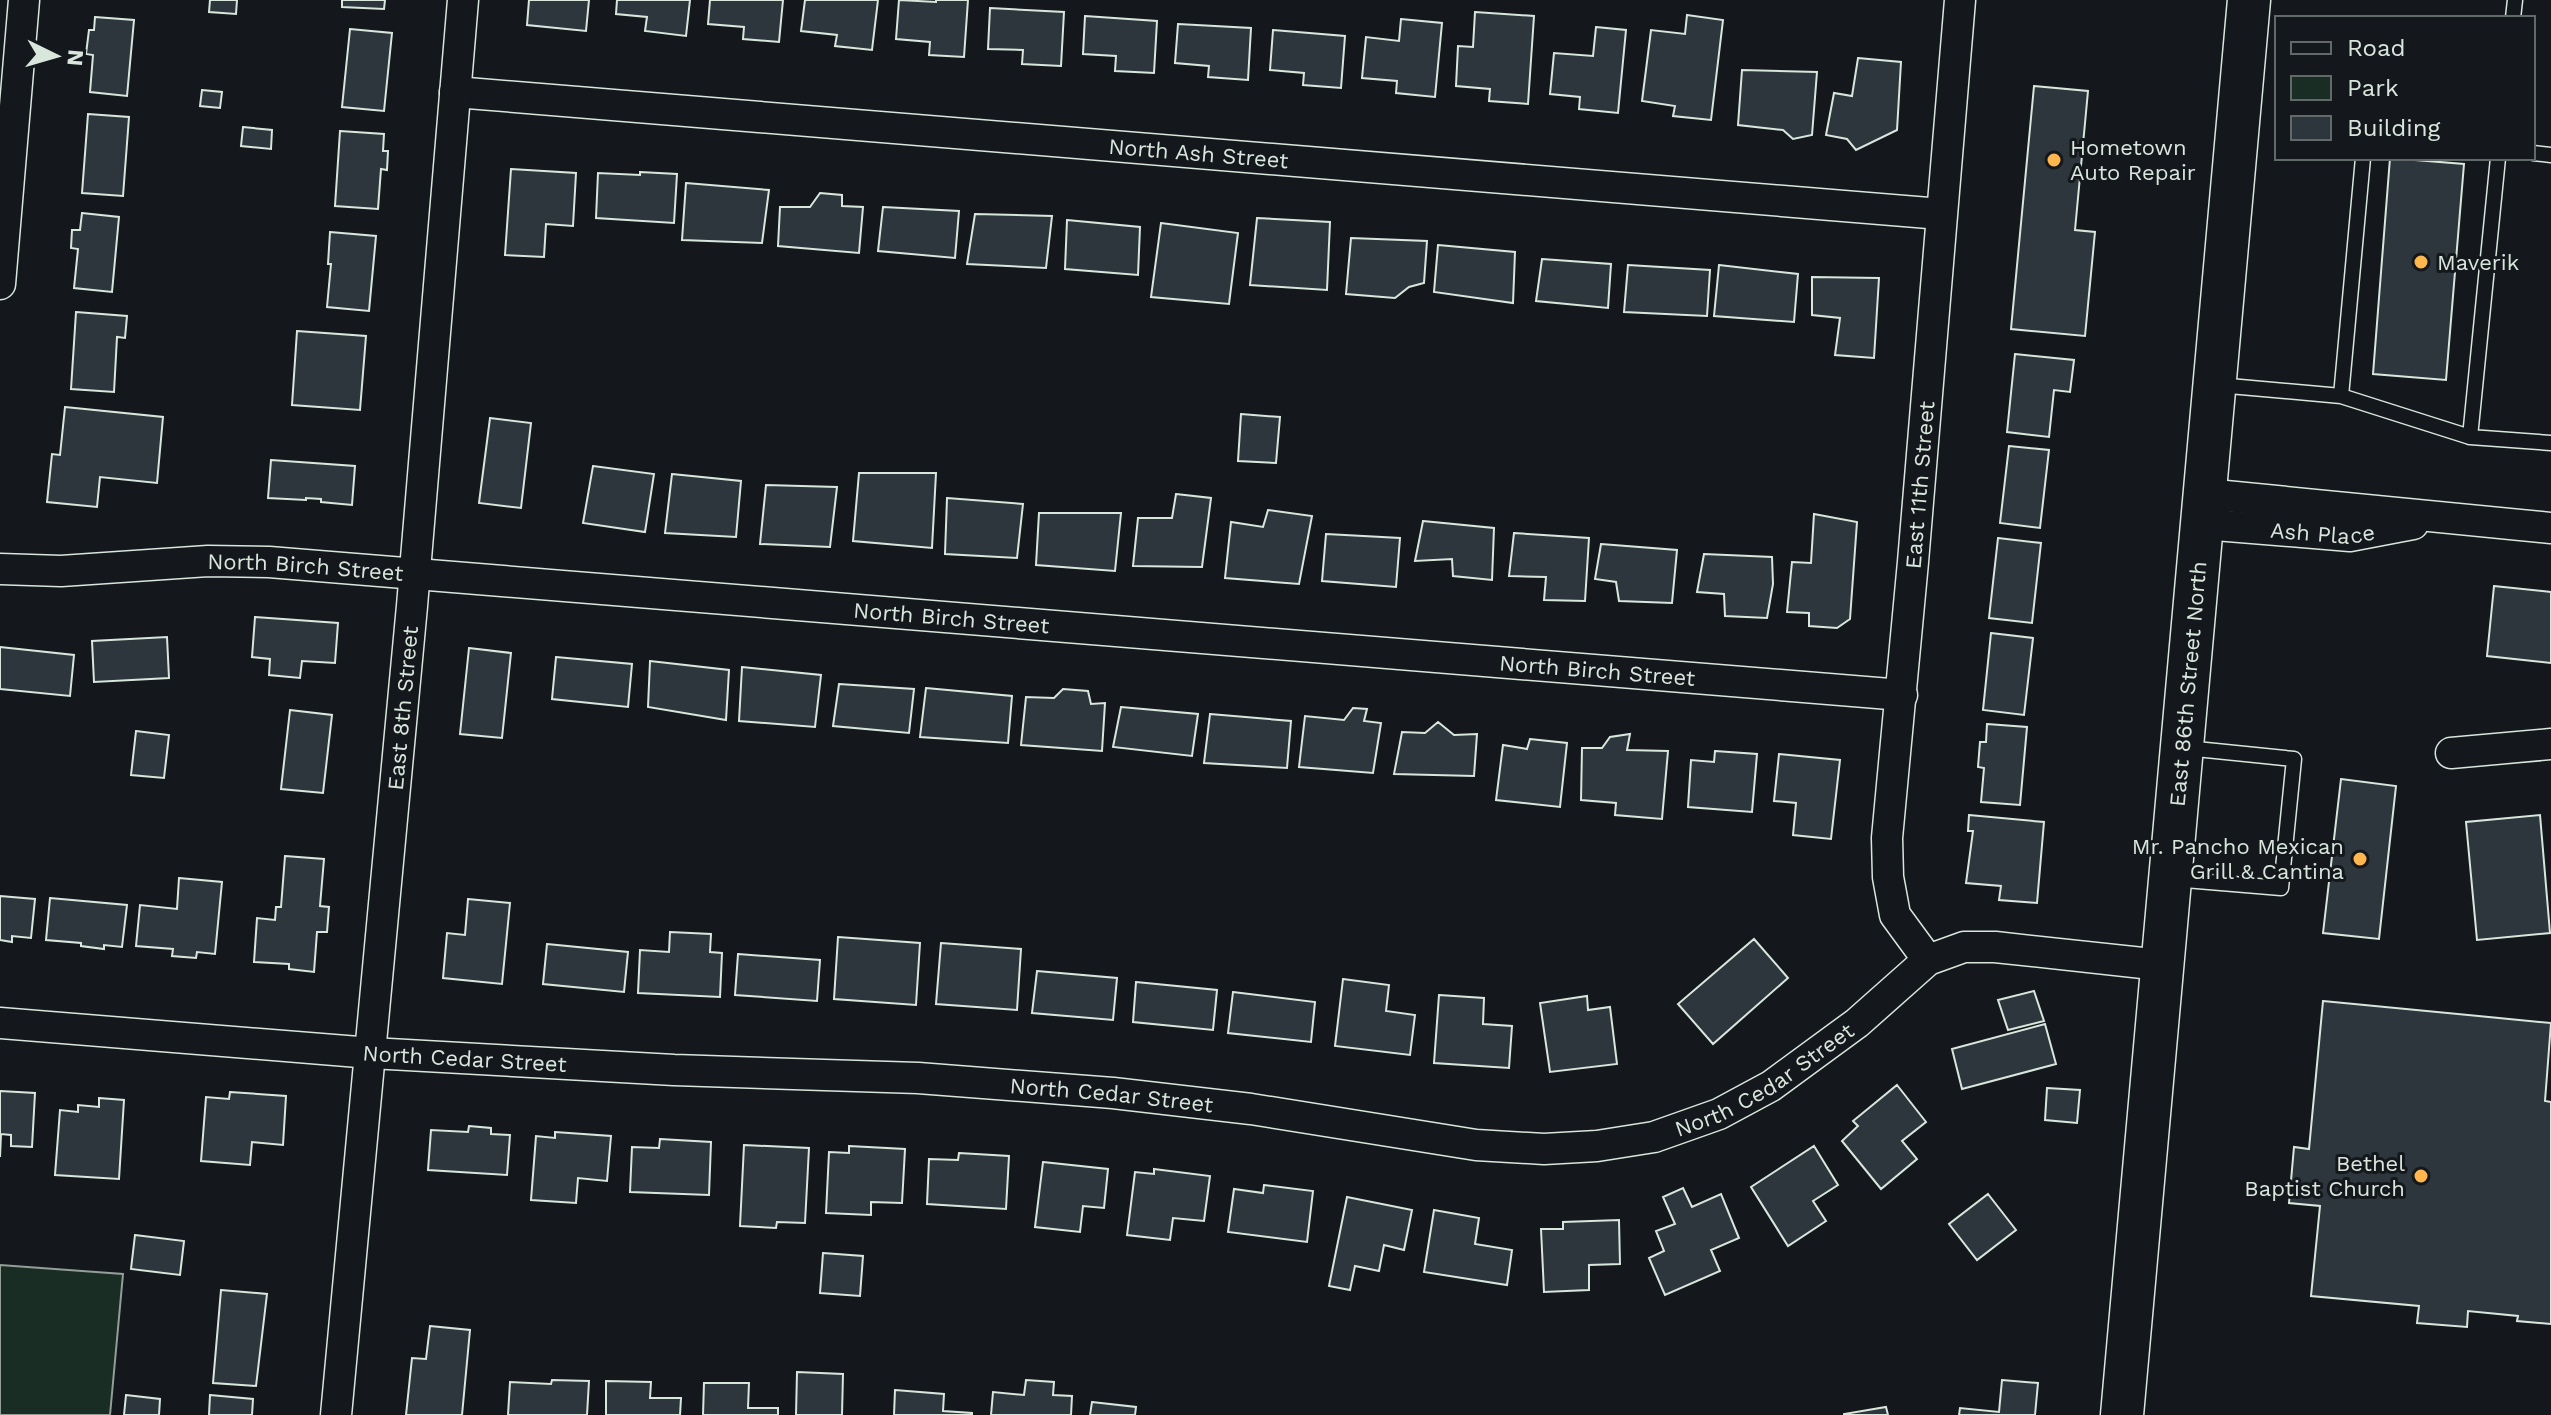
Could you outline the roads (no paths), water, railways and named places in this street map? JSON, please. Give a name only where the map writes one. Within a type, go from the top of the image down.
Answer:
[{"type":"main road","name":"East 86th Street North","points":[[2122,1415],[2249,0]]},
{"type":"street","points":[[0,284],[6,156],[24,0]]},
{"type":"street","name":"East 8th Street","points":[[336,1415],[414,575],[463,0]]},
{"type":"street","name":"East 11th Street","points":[[1928,960],[1895,915],[1888,877],[1887,838],[1902,695],[1960,0]]},
{"type":"street","name":"North Ash Street","points":[[455,92],[1941,214]]},
{"type":"street","name":"Ash Place","points":[[2204,509],[2443,518],[2551,528]]},
{"type":"street","name":"North Birch Street","points":[[0,569],[61,571],[224,561],[269,562],[1902,695]]},
{"type":"street","points":[[2451,753],[2551,744]]},
{"type":"street","name":"North Cedar Street","points":[[0,1023],[371,1053],[674,1070],[918,1078],[1113,1093],[1251,1109],[1476,1145],[1544,1149],[1597,1146],[1654,1137],[1719,1114],[1771,1086],[1857,1023],[1928,960],[1964,947],[1995,947],[2161,965]]},
{"type":"lane","points":[[2341,396],[2363,160]]},
{"type":"lane","points":[[2470,437],[2498,160]]},
{"type":"lane","points":[[2215,385],[2341,396],[2470,437],[2551,443]]},
{"type":"lane","points":[[2169,878],[2281,888],[2294,759],[2182,748]]},
{"type":"place","name":"Hometown Auto Repair","points":[[2054,160]]},
{"type":"place","name":"Maverik","points":[[2421,262]]},
{"type":"place","name":"Mr. Pancho Mexican Grill & Cantina","points":[[2360,859]]},
{"type":"place","name":"Bethel Baptist Church","points":[[2421,1176]]}]
